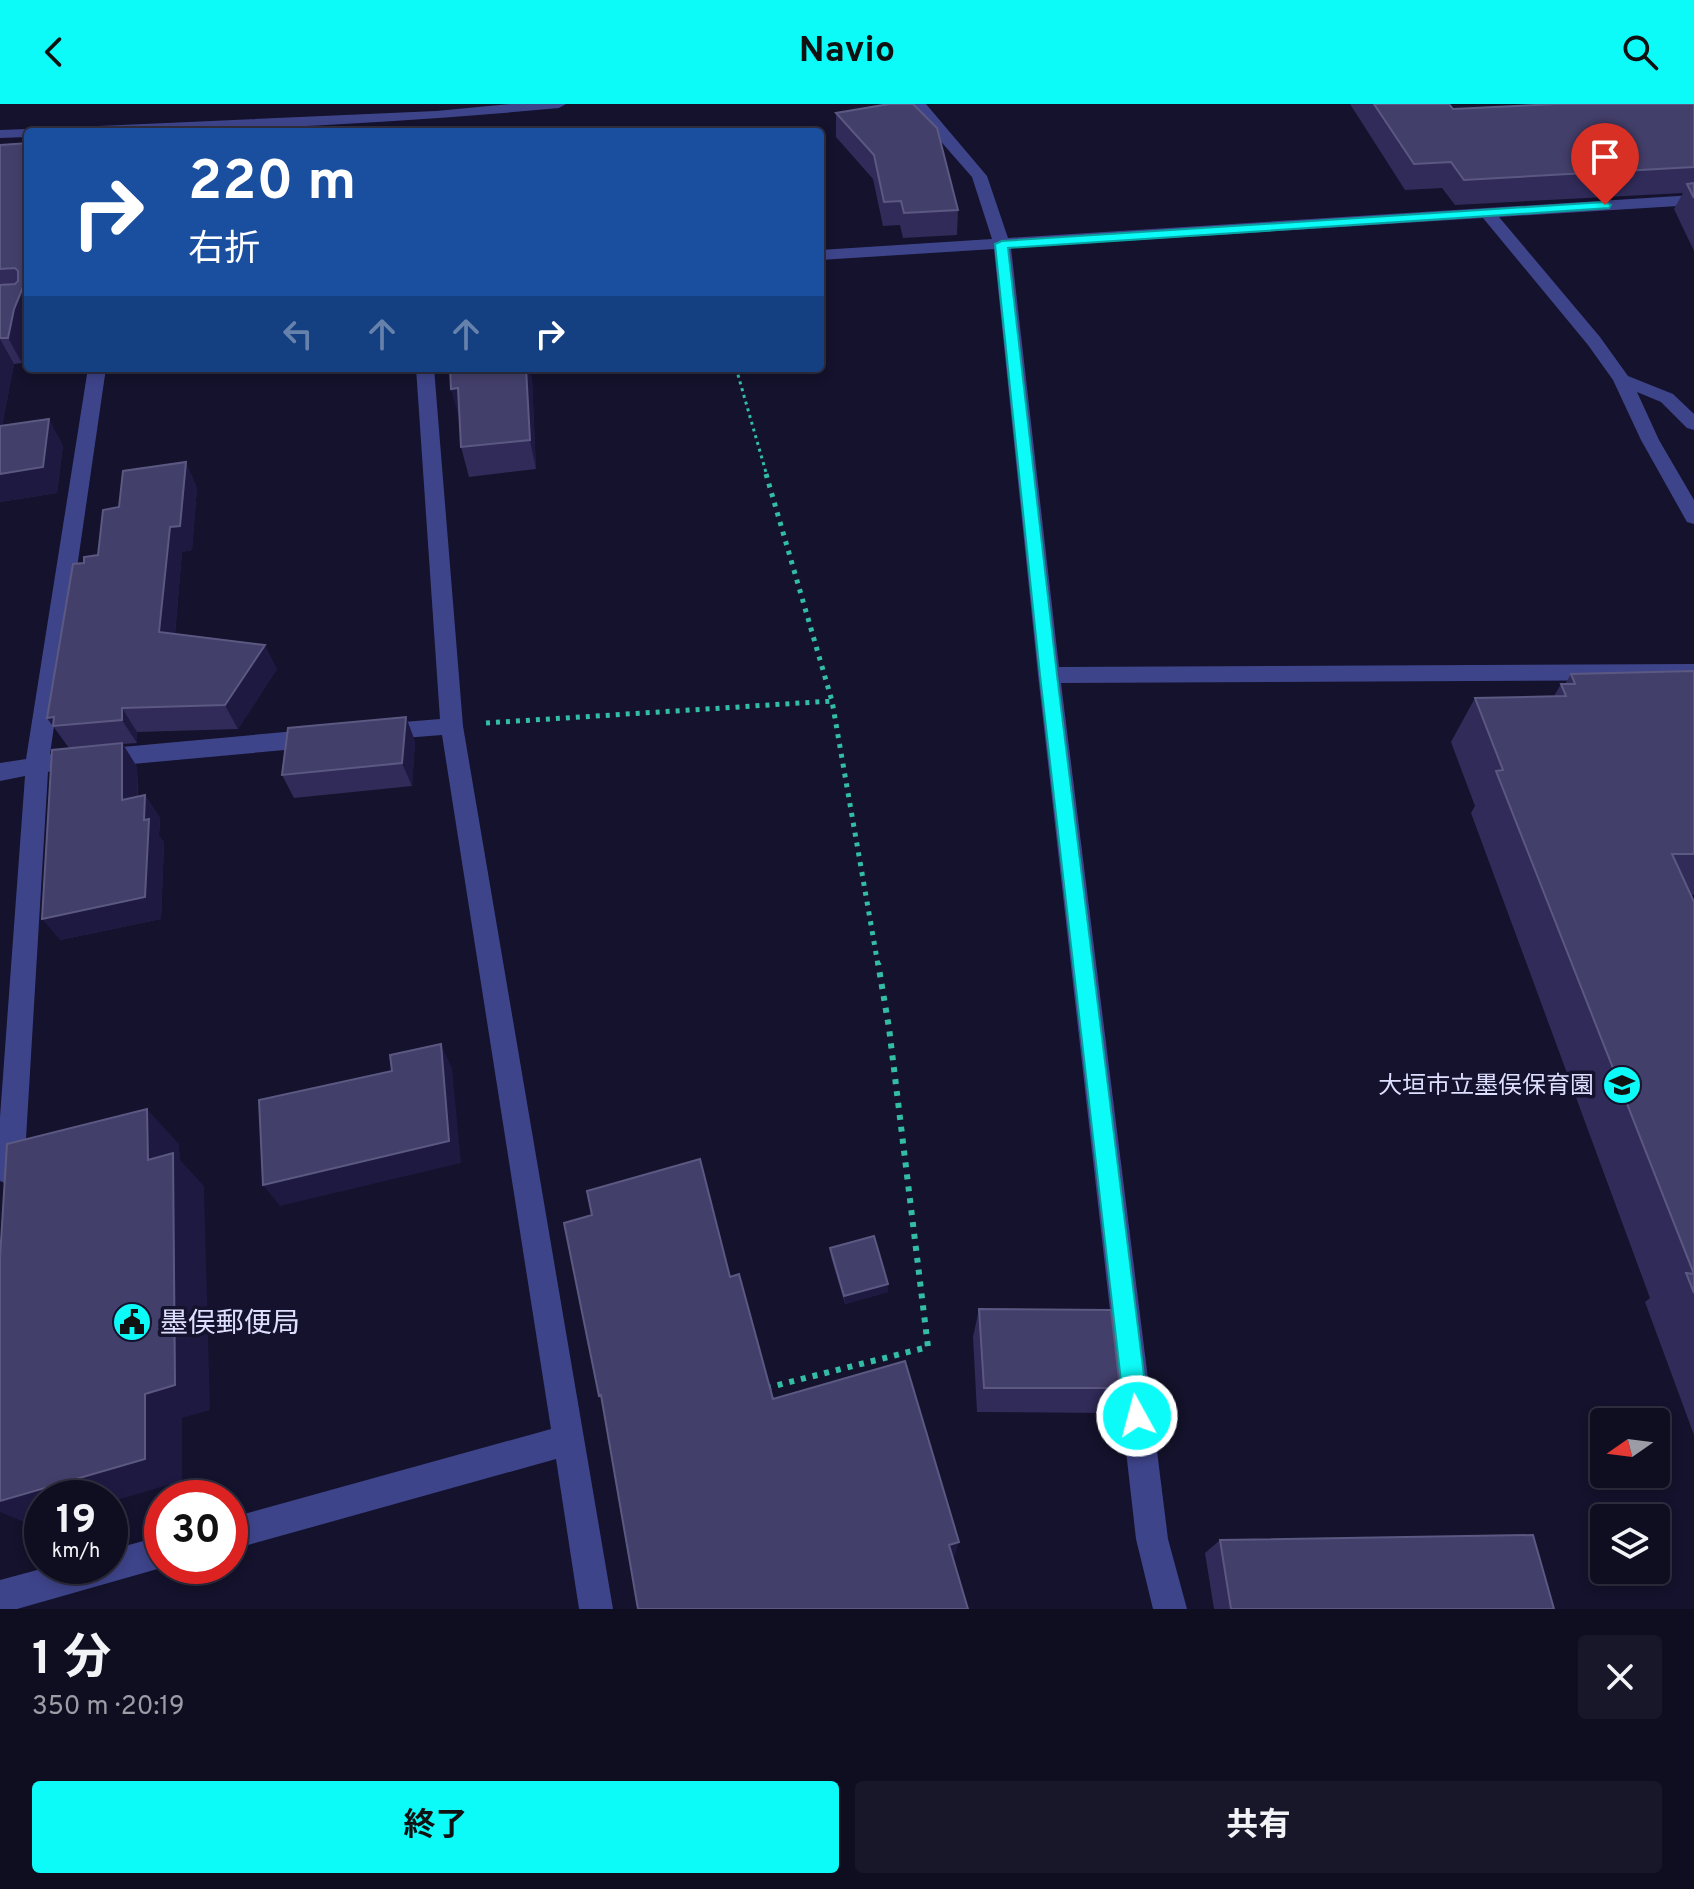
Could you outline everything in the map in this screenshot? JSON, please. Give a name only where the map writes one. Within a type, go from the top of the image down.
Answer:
[{"type":"street","points":[[144,128],[436,115],[559,104]]},
{"type":"street","points":[[915,104],[920,106],[979,176],[1002,244],[1049,675],[1152,1539],[1170,1609]]},
{"type":"street","points":[[0,134],[24,133]]},
{"type":"street","points":[[824,255],[1694,200]]},
{"type":"street","points":[[1486,212],[1594,341],[1622,380],[1650,440],[1694,517]]},
{"type":"street","points":[[7,1205],[37,764],[96,372]]},
{"type":"street","points":[[425,372],[452,726],[596,1609]]},
{"type":"street","points":[[1622,380],[1667,398],[1694,424]]},
{"type":"street","points":[[1049,675],[1694,672]]},
{"type":"street","points":[[0,772],[37,764],[452,726]]},
{"type":"street","points":[[248,1529],[568,1440]]},
{"type":"street","points":[[0,1597],[144,1557]]},
{"type":"path","points":[[737,372],[832,701],[889,1028],[928,1347],[760,1390]]},
{"type":"path","points":[[452,726],[832,701]]},
{"type":"building","points":[[889,104],[913,104],[937,128],[958,210],[904,213],[901,201],[884,202],[874,155],[836,113]]},
{"type":"building","points":[[1374,104],[1449,104],[1453,109],[1557,104],[1694,104],[1694,167],[1464,180],[1451,162],[1414,164]]},
{"type":"building","points":[[24,143],[24,285],[14,309],[8,338],[0,338],[0,285],[15,284],[18,271],[15,268],[0,269],[0,145]]},
{"type":"building","points":[[1694,183],[1694,198],[1687,184]]},
{"type":"building","points":[[450,372],[526,372],[530,440],[461,447],[458,388],[451,389]]},
{"type":"building","points":[[49,419],[43,467],[0,474],[0,426]]},
{"type":"building","points":[[186,462],[180,526],[170,527],[159,632],[265,645],[225,705],[122,708],[122,720],[53,726],[54,717],[47,718],[73,564],[84,563],[84,557],[98,555],[103,510],[119,507],[123,471]]},
{"type":"building","points":[[1694,671],[1694,854],[1672,854],[1694,902],[1694,1274],[1496,771],[1503,770],[1475,698],[1566,696],[1561,684],[1575,684],[1571,674]]},
{"type":"building","points":[[406,717],[402,763],[282,775],[288,728]]},
{"type":"building","points":[[122,743],[122,800],[145,795],[144,820],[149,819],[145,897],[42,919],[52,750]]},
{"type":"building","points":[[441,1044],[449,1141],[263,1185],[259,1100],[392,1071],[390,1055]]},
{"type":"building","points":[[147,1109],[148,1160],[173,1153],[175,1385],[145,1394],[145,1459],[72,1480],[24,1480],[24,1494],[0,1501],[0,1258],[7,1144]]},
{"type":"building","points":[[700,1159],[730,1277],[739,1274],[773,1399],[905,1361],[959,1542],[949,1545],[968,1609],[638,1609],[601,1395],[564,1223],[592,1215],[587,1191]]},
{"type":"building","points":[[874,1236],[888,1284],[844,1296],[830,1248]]},
{"type":"building","points":[[1686,1273],[1694,1274],[1694,1293]]},
{"type":"building","points":[[979,1309],[1111,1310],[1120,1388],[984,1388]]},
{"type":"building","points":[[1533,1535],[1554,1609],[1231,1609],[1220,1540]]},
{"type":"place","name":"大垣市立墨俣保育園","points":[[1622,1085]]},
{"type":"place","name":"墨俣郵便局","points":[[132,1322]]},
{"type":"route","points":[[1137,1416],[1049,675],[1002,244],[1605,205]]}]
